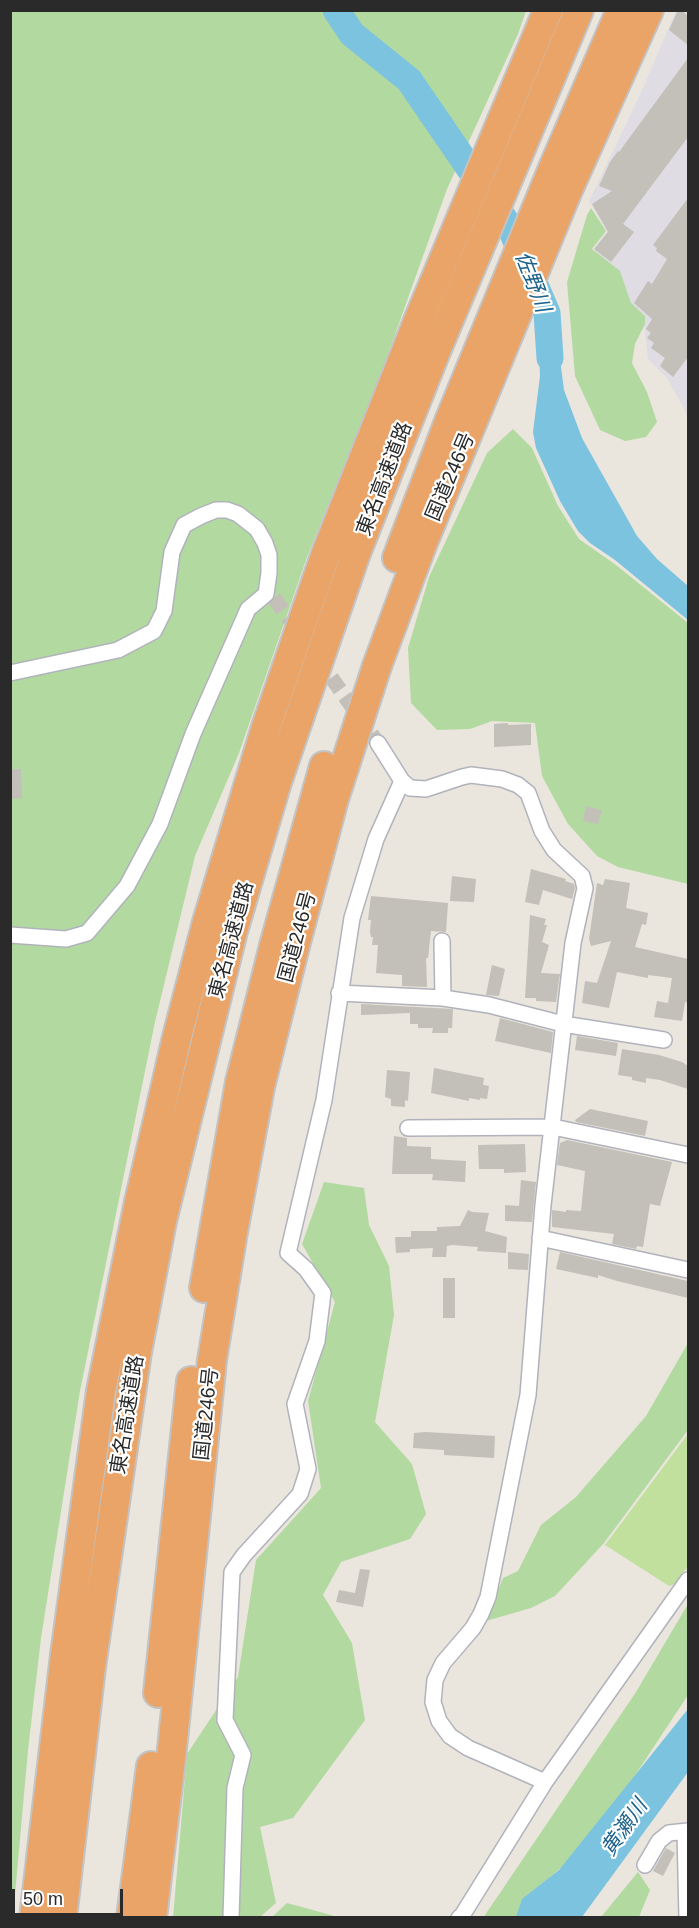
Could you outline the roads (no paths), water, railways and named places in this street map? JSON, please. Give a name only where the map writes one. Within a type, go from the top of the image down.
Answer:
[{"type":"highway","name":"東名高速道路","points":[[34,1917],[65,1655],[101,1392],[139,1202],[177,1037],[237,821],[293,644],[354,479],[548,10]]},
{"type":"highway","name":"東名高速道路","points":[[62,1917],[91,1667],[137,1352],[162,1221],[233,930],[277,782],[356,553],[436,351],[579,10]]},
{"type":"highway","name":"国道246号","points":[[131,1917],[152,1761],[194,1353],[213,1228],[240,1082],[275,942],[315,793],[361,653],[460,426],[561,179],[621,10]]},
{"type":"highway","name":"国道246号","points":[[561,179],[649,10]]},
{"type":"highway","name":"国道246号","points":[[152,1917],[170,1768],[212,1360],[260,1087],[334,799],[381,655],[422,545],[460,426]]},
{"type":"street","points":[[10,673],[118,650],[154,631],[164,611],[172,552],[184,525],[216,510],[227,510],[238,514],[257,529],[265,543],[268,555],[270,596],[248,609],[193,734],[160,824],[128,886],[87,933],[66,939],[10,935]]},
{"type":"street","points":[[378,743],[402,781],[410,788],[419,790],[471,775],[502,779],[518,785],[528,793],[542,831],[554,850],[582,876],[585,888],[573,943],[563,1024],[540,1238],[528,1395],[488,1597],[473,1628],[442,1663],[435,1680],[433,1702],[439,1721],[450,1736],[468,1748],[545,1782]]},
{"type":"street","points":[[231,1917],[235,1788],[243,1755],[225,1720],[232,1572],[243,1555],[300,1494],[308,1469],[295,1404],[317,1341],[323,1293],[306,1269],[288,1253],[324,1100],[351,918],[375,839],[402,781]]},
{"type":"street","points":[[442,941],[443,998]]},
{"type":"street","points":[[339,993],[443,998],[489,1005],[563,1024],[664,1040]]},
{"type":"street","points":[[408,1128],[553,1127],[688,1155]]},
{"type":"street","points":[[540,1238],[688,1270]]},
{"type":"street","points":[[459,1917],[545,1782],[688,1580]]},
{"type":"street","points":[[645,1865],[659,1841],[669,1833],[687,1832],[687,1917]]},
{"type":"water","points":[[555,321],[564,390],[582,438],[637,536],[657,559],[688,586],[688,620],[578,531],[560,501],[536,448],[533,432],[540,376],[539,352],[542,344],[542,323]]},
{"type":"water","name":"黄瀬川","points":[[688,1709],[688,1772],[582,1917],[516,1917],[522,1899],[559,1870]]},
{"type":"waterway","name":"佐野川","points":[[336,10],[352,34],[409,80],[511,229],[547,313],[550,358]]},
{"type":"tunnel","points":[[274,598],[300,634]]},
{"type":"tunnel","points":[[318,659],[378,743]]}]
